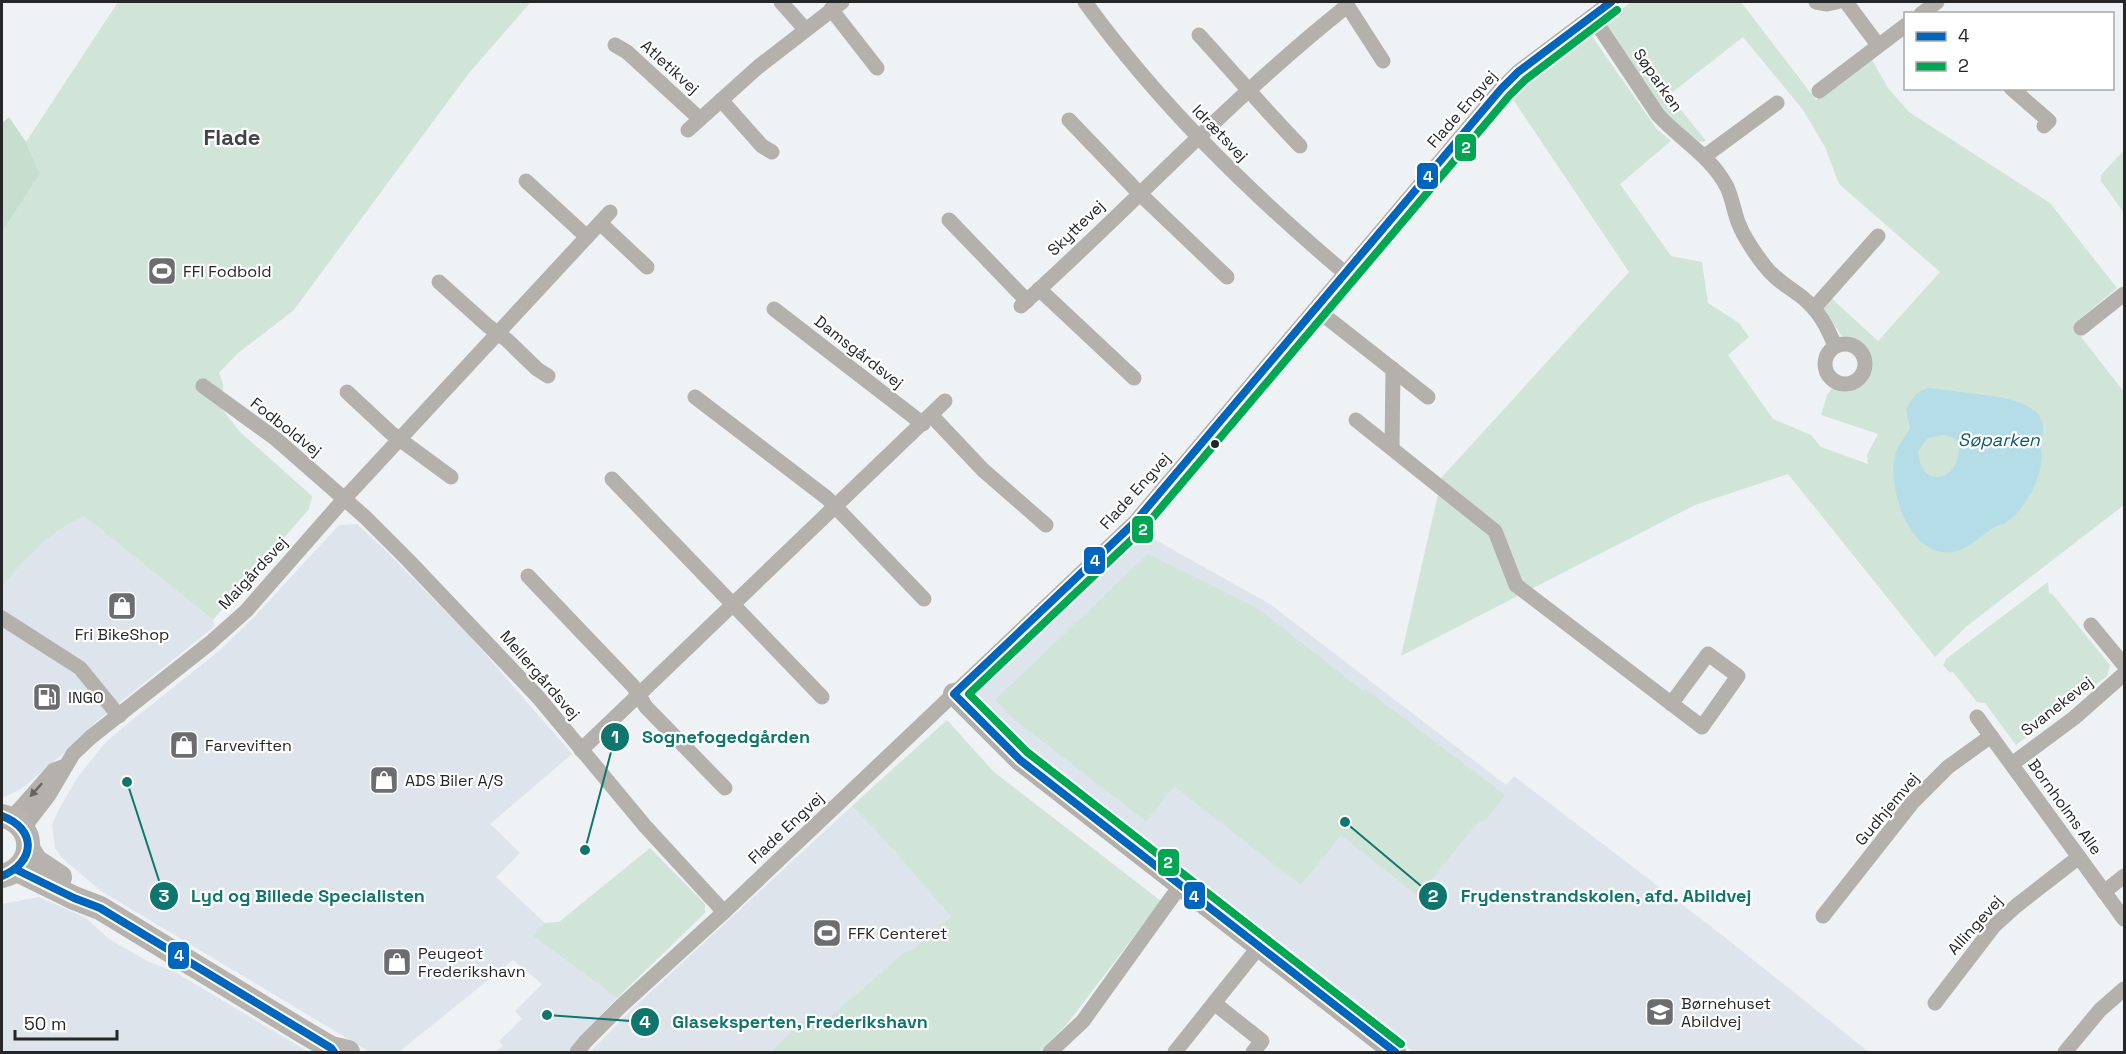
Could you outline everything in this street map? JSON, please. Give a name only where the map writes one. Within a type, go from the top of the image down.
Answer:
[{"type":"main road","points":[[14,843],[74,898],[100,908],[338,1051]]},
{"type":"street","points":[[781,2],[805,29]]},
{"type":"street","name":"Idrætsvej","points":[[1086,2],[1149,82],[1198,138],[1256,195],[1346,274]]},
{"type":"street","name":"Flade Engvej","points":[[577,1053],[621,1006],[724,912],[1135,522],[1501,89],[1518,72],[1611,2]]},
{"type":"street","points":[[1816,2],[1827,4],[1837,2]]},
{"type":"street","points":[[1846,2],[1878,45]]},
{"type":"street","name":"Skyttevej","points":[[949,220],[1024,303],[1248,90],[1346,4],[1383,61]]},
{"type":"street","name":"Atletikvej","points":[[688,130],[805,29],[837,5],[877,68]]},
{"type":"street","name":"Søparken","points":[[1592,15],[1658,115],[1670,128],[1705,156],[1727,188],[1738,222],[1755,254],[1769,272],[1814,308],[1826,323],[1835,346]]},
{"type":"street","points":[[1819,91],[1904,26]]},
{"type":"street","points":[[1199,35],[1300,146]]},
{"type":"street","name":"Atletikvej","points":[[615,45],[627,52],[700,119]]},
{"type":"street","points":[[2013,90],[2049,121],[2044,126]]},
{"type":"street","name":"Atletikvej","points":[[721,100],[762,146],[772,152]]},
{"type":"street","points":[[1705,156],[1777,103]]},
{"type":"street","points":[[1069,120],[1139,193],[1227,277]]},
{"type":"street","points":[[526,181],[587,237]]},
{"type":"street","name":"Maigårdsvej","points":[[14,843],[28,821],[50,795],[64,766],[73,754],[91,737],[210,643],[246,610],[345,498],[605,217],[647,267]]},
{"type":"street","points":[[1814,308],[1878,236]]},
{"type":"street","points":[[439,282],[548,376]]},
{"type":"street","points":[[1038,289],[1134,378]]},
{"type":"street","points":[[2081,328],[2124,294]]},
{"type":"street","name":"Damsgårdsvej","points":[[774,309],[927,419],[1046,525]]},
{"type":"street","points":[[1316,309],[1428,397]]},
{"type":"street","points":[[1392,448],[1393,369]]},
{"type":"street","name":"Fodboldvej","points":[[203,386],[276,439],[345,498]]},
{"type":"street","points":[[347,392],[391,433],[451,477]]},
{"type":"street","points":[[695,397],[827,498],[924,599]]},
{"type":"street","points":[[581,750],[945,401]]},
{"type":"street","points":[[1356,420],[1495,531],[1516,585],[1671,704],[1702,727],[1738,676],[1708,654],[1671,704]]},
{"type":"street","points":[[612,479],[822,697]]},
{"type":"street","name":"Mellergårdsvej","points":[[345,498],[477,631],[538,697],[645,826],[724,912]]},
{"type":"street","points":[[528,576],[633,686],[646,707],[725,788]]},
{"type":"street","points":[[2,618],[80,668],[118,716]]},
{"type":"street","points":[[2091,625],[2124,665]]},
{"type":"street","name":"Svanekevej","points":[[2012,764],[2074,718],[2124,674]]},
{"type":"street","points":[[954,694],[1020,760],[1395,1053]]},
{"type":"street","name":"Bornholms Alle","points":[[1977,717],[2124,919]]},
{"type":"street","name":"Gudhjemvej","points":[[1823,916],[1912,803],[1948,767],[1991,736]]},
{"type":"street","name":"Allingevej","points":[[1935,1003],[1995,926],[2016,906],[2079,857]]},
{"type":"street","points":[[2104,892],[2124,876]]},
{"type":"street","points":[[1050,1053],[1083,1021],[1180,886]]},
{"type":"street","points":[[1175,1053],[1258,948]]},
{"type":"street","points":[[2065,1053],[2100,1010],[2124,989]]},
{"type":"street","points":[[1214,1003],[1262,1041],[1252,1053]]},
{"type":"shaded area","points":[[84,516],[213,620],[215,626],[98,720],[64,753],[21,789],[2,798],[2,587],[30,553],[66,523]]},
{"type":"shaded area","points":[[357,524],[468,634],[572,754],[490,824],[520,853],[496,877],[545,923],[533,936],[617,998],[583,1034],[570,1052],[495,1052],[503,1046],[499,1041],[522,1019],[515,1011],[542,984],[513,960],[399,1052],[370,1052],[101,891],[62,858],[55,848],[52,824],[58,811],[77,778],[105,743],[219,651],[253,618],[339,525]]},
{"type":"shaded area","points":[[1143,533],[1270,604],[1506,785],[1514,776],[1722,935],[1869,1052],[1414,1052],[1011,742],[969,698]]},
{"type":"shaded area","points":[[852,806],[951,917],[912,950],[903,953],[830,1017],[823,1021],[814,1011],[770,1052],[590,1052],[631,1010]]},
{"type":"shaded area","points":[[39,897],[86,918],[109,939],[149,962],[175,972],[309,1052],[2,1052],[2,904]]},
{"type":"green space","name":"FFI Fodbold","points":[[118,2],[531,2],[469,73],[293,311],[238,353],[219,373],[223,384],[222,409],[239,431],[312,496],[309,509],[213,620],[84,516],[71,522],[49,538],[29,556],[2,587],[2,232],[40,174],[26,142]]},
{"type":"green space","points":[[1631,2],[1741,2],[1816,100],[1871,58],[1888,88],[1909,112],[2050,203],[2117,288],[2076,322],[2082,338],[2124,392],[2124,505],[1967,626],[1935,657],[1788,474],[1695,505],[1401,656],[1442,477],[1629,272],[1510,95],[1544,65],[1589,32],[1656,128],[1671,141],[1620,184],[1671,256],[1702,262],[1708,303],[1739,323],[1749,337],[1728,355],[1773,419],[1811,435],[1821,447],[1868,464],[1867,455],[1878,434],[1821,415],[1827,395],[1832,388],[1847,390],[1859,386],[1867,379],[1871,369],[1871,358],[1866,348],[1857,340],[1842,336],[1824,310],[1825,299],[1829,296],[1878,341],[1940,272],[1839,184],[1825,147],[1803,110],[1743,37],[1669,95],[1706,141],[1700,142],[1674,125],[1603,22]]},
{"type":"green space","points":[[9,117],[26,142],[40,174],[2,232],[2,123]]},
{"type":"green space","points":[[2124,150],[2124,213],[2101,181],[2101,175]]},
{"type":"green space","points":[[1148,554],[1257,608],[1363,691],[1365,689],[1505,795],[1485,821],[1478,822],[1418,896],[1341,835],[1301,885],[1174,786],[1146,821],[1010,716],[995,700]]},
{"type":"green space","points":[[2048,582],[2049,593],[2110,665],[2107,676],[2016,745],[1985,703],[1977,702],[1952,671],[1950,673],[1943,665],[1946,659]]},
{"type":"green space","points":[[947,720],[994,772],[1161,901],[1067,1024],[1039,1052],[770,1052],[814,1010],[823,1021],[830,1017],[903,953],[912,950],[951,917],[852,806]]},
{"type":"green space","points":[[650,848],[705,904],[705,913],[617,998],[533,936],[545,923],[559,922]]},
{"type":"water","name":"Søparken","points":[[1930,388],[2001,398],[2025,405],[2041,419],[2043,430],[2038,475],[2022,507],[2006,522],[1962,549],[1951,552],[1936,551],[1912,532],[1904,517],[1894,483],[1896,452],[1910,428],[1906,410],[1915,395]],"holes":[[[1943,435],[1958,441],[1955,465],[1949,472],[1934,477],[1927,473],[1921,464],[1918,451],[1928,438]]]},
{"type":"transit line","name":"4","points":[[1395,1052],[1020,760],[954,694],[1135,522],[1501,89],[1518,72],[1611,2]]},
{"type":"transit line","name":"2","points":[[1401,1044],[1027,752],[969,694],[1143,529],[1509,96],[1525,80],[1617,10]]},
{"type":"transit line","name":"4","points":[[2,816],[22,829],[28,846],[21,863],[2,876]]},
{"type":"transit line","name":"4","points":[[17,870],[100,908],[331,1048],[334,1052]]},
{"type":"place","name":"FFI Fodbold","points":[[162,271]]},
{"type":"place","name":"Fri BikeShop","points":[[122,606]]},
{"type":"place","name":"INGO","points":[[47,697]]},
{"type":"place","name":"Farveviften","points":[[184,745]]},
{"type":"place","name":"ADS Biler A/S","points":[[384,780]]},
{"type":"place","name":"Lyd og Billede Specialisten","points":[[127,782]]},
{"type":"place","name":"Frydenstrandskolen, afd. Abildvej","points":[[1345,822]]},
{"type":"place","name":"Sognefogedgården","points":[[585,850]]},
{"type":"place","name":"FFK Centeret","points":[[827,933]]},
{"type":"place","name":"Peugeot Frederikshavn","points":[[397,962]]},
{"type":"place","name":"Børnehuset Abildvej","points":[[1660,1012]]},
{"type":"place","name":"Glaseksperten, Frederikshavn","points":[[547,1015]]},
{"type":"district","name":"Flade","points":[[232,137]]}]
